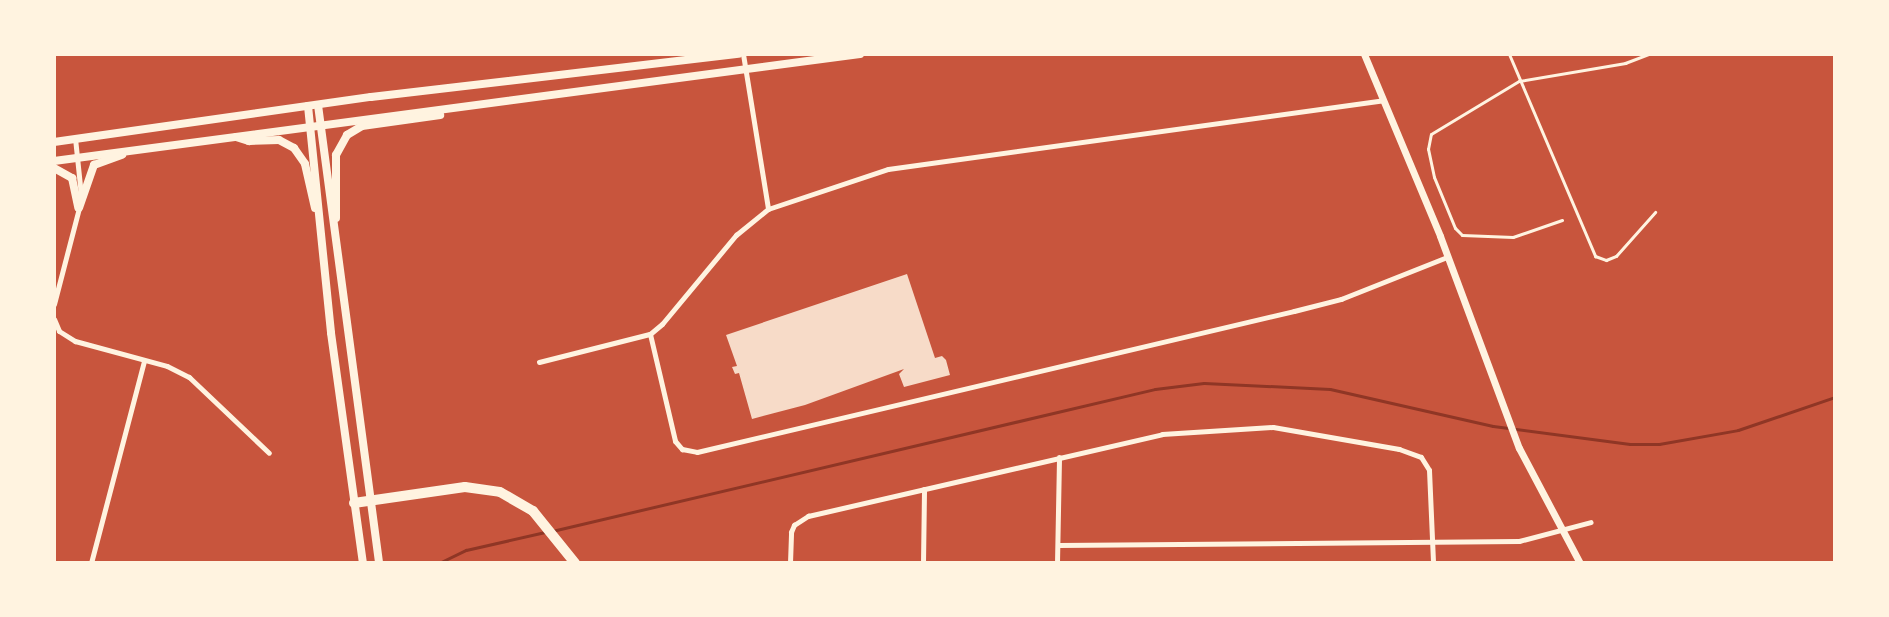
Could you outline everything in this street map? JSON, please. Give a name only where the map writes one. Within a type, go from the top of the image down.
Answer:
[{"type":"highway","points":[[354,503],[465,487],[500,492],[522,502],[541,519],[575,563]]},
{"type":"main road","points":[[54,142],[308,106],[741,54]]},
{"type":"main road","points":[[54,161],[860,54]]},
{"type":"main road","points":[[318,105],[368,499],[379,563]]},
{"type":"main road","points":[[334,231],[336,155],[347,135],[362,126],[442,115],[476,105]]},
{"type":"main road","points":[[308,106],[363,563]]},
{"type":"main road","points":[[232,136],[249,141],[279,140],[294,148],[305,164],[321,233]]},
{"type":"main road","points":[[79,210],[94,165],[129,150]]},
{"type":"main road","points":[[54,168],[72,178],[79,210]]},
{"type":"street","points":[[741,54],[768,209]]},
{"type":"street","points":[[1364,54],[1447,257],[1519,448],[1580,563]]},
{"type":"street","points":[[539,362],[650,334],[662,324],[736,235],[768,209],[899,166],[1383,100]]},
{"type":"street","points":[[54,304],[79,210],[75,138]]},
{"type":"street","points":[[650,334],[675,441],[682,449],[697,452],[1341,299],[1447,257]]},
{"type":"street","points":[[54,319],[59,331],[75,341],[167,366],[189,377],[269,453]]},
{"type":"street","points":[[91,563],[144,361]]},
{"type":"street","points":[[790,563],[791,532],[800,521],[1162,434],[1225,427],[1273,427],[1399,449],[1421,457],[1429,470],[1433,563]]},
{"type":"street","points":[[1057,563],[1059,457]]},
{"type":"street","points":[[923,563],[924,489]]},
{"type":"street","points":[[1058,545],[1432,539],[1519,541],[1591,522]]},
{"type":"lane","points":[[1509,54],[1595,256],[1606,260],[1616,256],[1655,212]]},
{"type":"lane","points":[[1562,220],[1513,237],[1462,235],[1451,221],[1434,177],[1428,149],[1431,134],[1519,81],[1625,63],[1648,54]]},
{"type":"building","points":[[907,274],[935,358],[942,356],[946,360],[950,375],[904,387],[899,374],[904,369],[805,405],[752,419],[739,373],[735,374],[732,367],[737,366],[726,335]]},
{"type":"waterway","points":[[552,531],[1155,389],[1204,383],[1330,389],[1493,426],[1630,444],[1659,444],[1738,430],[1835,397]]},
{"type":"waterway","points":[[439,563],[466,550],[545,532]]}]
